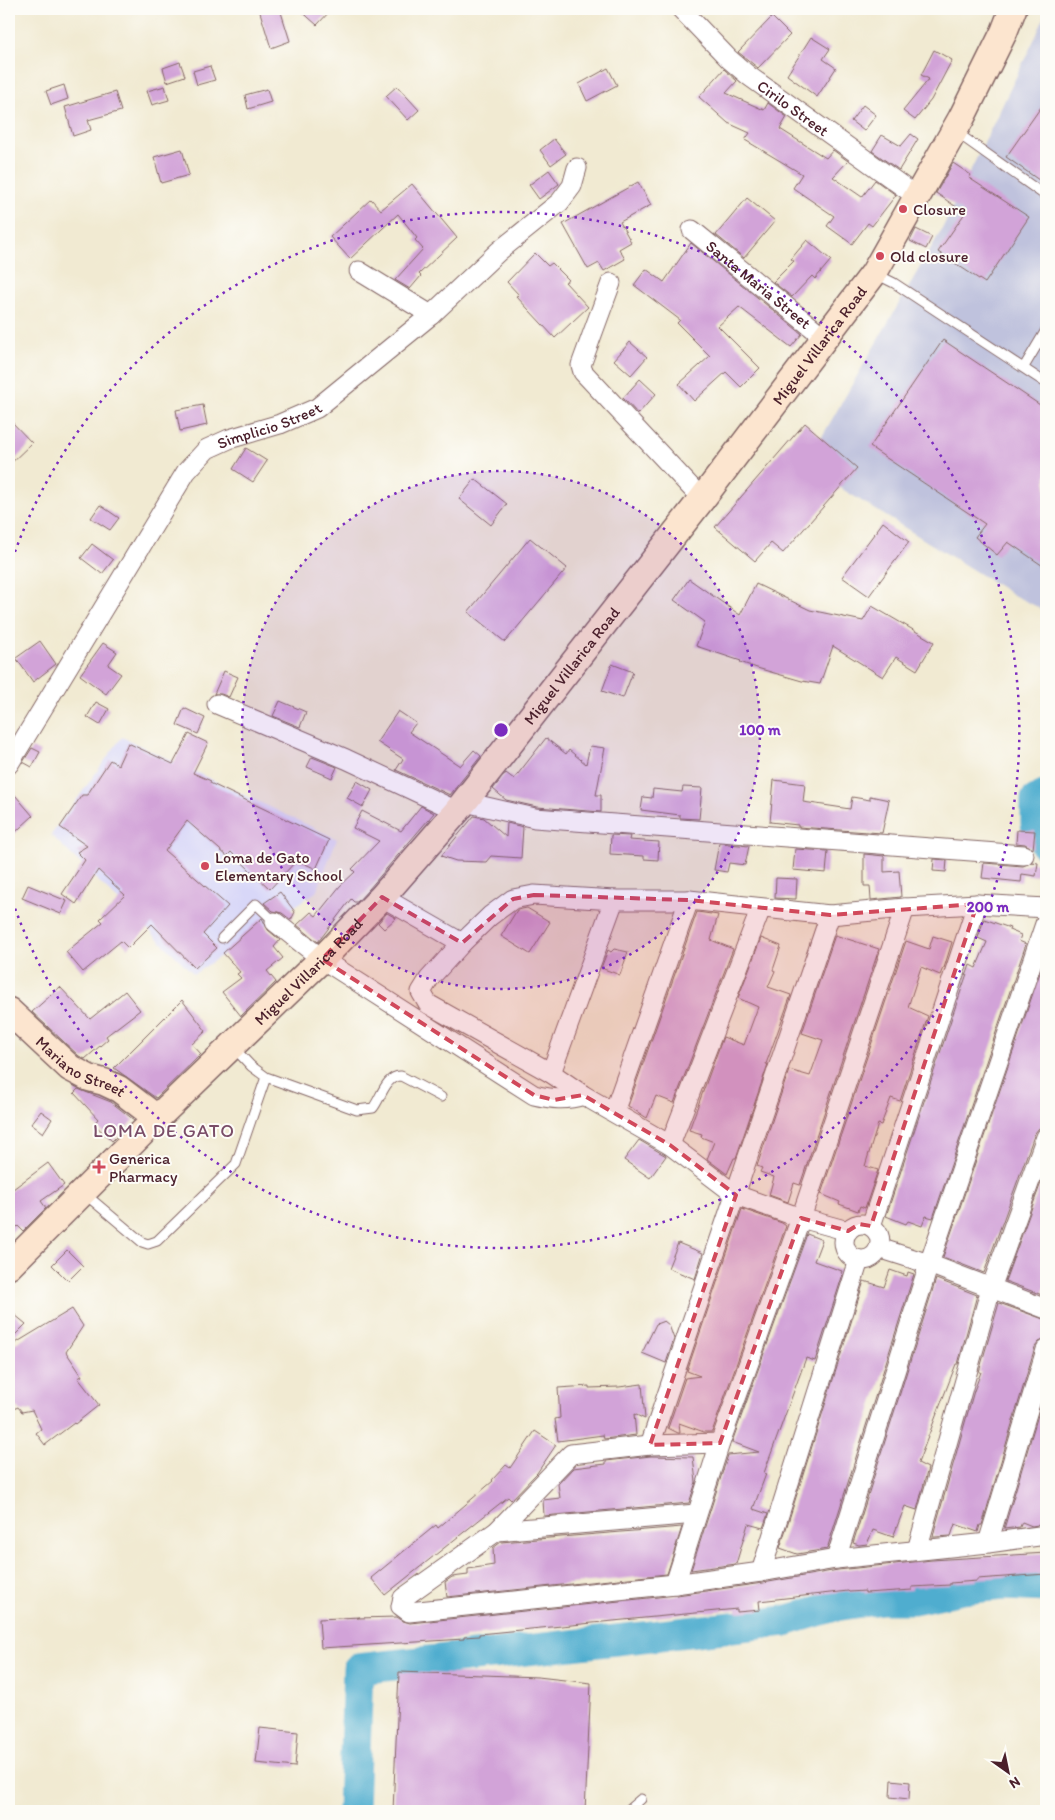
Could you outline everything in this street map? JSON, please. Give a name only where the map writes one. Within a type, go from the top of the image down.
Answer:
[{"type":"main road","name":"Miguel Villarica Road","points":[[9,1266],[157,1118],[322,959],[382,897],[461,806],[702,499],[874,273],[954,130],[1014,9]]},
{"type":"main road","name":"Mariano Street","points":[[9,1011],[70,1068],[89,1078],[120,1089],[157,1118]]},
{"type":"street","name":"Cirilo Street","points":[[681,9],[749,76],[916,196]]},
{"type":"street","name":"Simplicio Street","points":[[9,764],[186,472],[207,450],[229,439],[280,424],[317,408],[431,316],[499,251],[560,202],[572,186],[577,168]]},
{"type":"street","name":"Santa Maria Street","points":[[692,230],[825,338]]},
{"type":"street","points":[[359,271],[431,316]]},
{"type":"street","points":[[611,283],[582,365],[583,372],[702,499]]},
{"type":"street","points":[[217,704],[461,806],[535,818],[1024,855]]},
{"type":"street","points":[[848,1231],[801,1218],[736,1195],[670,1145],[583,1095],[551,1073],[428,1004],[421,992],[429,979],[490,916],[513,898],[534,895],[614,900],[689,900],[830,915],[977,904],[1046,908]]},
{"type":"street","points":[[382,897],[462,943]]},
{"type":"street","points":[[551,1073],[614,900]]},
{"type":"street","points":[[614,1112],[689,900]]},
{"type":"street","points":[[871,1226],[977,904]]},
{"type":"street","points":[[670,1145],[761,908]]},
{"type":"street","points":[[675,1584],[720,1443],[801,1218],[905,908]]},
{"type":"street","points":[[650,1445],[830,915]]},
{"type":"street","points":[[836,1559],[929,1264],[1046,921]]},
{"type":"street","points":[[276,922],[322,959],[534,1095],[554,1100],[573,1099],[583,1095]]},
{"type":"street","points":[[917,1550],[992,1288],[1046,1137]]},
{"type":"street","points":[[858,1224],[871,1226],[879,1236],[880,1248],[871,1258],[859,1260],[853,1258],[845,1249],[844,1236],[858,1224]]},
{"type":"street","points":[[880,1248],[929,1264],[1046,1309]]},
{"type":"street","points":[[761,1572],[859,1260]]},
{"type":"street","points":[[988,1543],[1046,1350]]},
{"type":"street","points":[[720,1443],[650,1445],[571,1454],[497,1531],[403,1598],[401,1606],[409,1612],[675,1584],[836,1559],[1046,1535]]},
{"type":"street","points":[[497,1531],[696,1514]]},
{"type":"lane","points":[[954,130],[1046,196]]},
{"type":"lane","points":[[874,273],[894,283],[1046,383]]},
{"type":"lane","points":[[1024,367],[1046,330]]},
{"type":"lane","points":[[222,938],[256,904],[276,922]]},
{"type":"lane","points":[[231,1046],[251,1066],[266,1077],[357,1110],[373,1108],[390,1079],[395,1075],[441,1097]]},
{"type":"lane","points":[[83,1192],[142,1242],[148,1244],[157,1240],[236,1164],[266,1077]]},
{"type":"lane","points":[[627,1811],[641,1799]]},
{"type":"highlighted area","points":[[534,895],[689,900],[830,915],[977,904],[871,1226],[859,1224],[848,1231],[801,1218],[720,1443],[650,1445],[736,1195],[670,1145],[583,1095],[554,1100],[534,1095],[322,959],[382,897],[462,943],[513,899]]},
{"type":"shaded area","points":[[1046,11],[1046,611],[1015,596],[805,466],[942,229],[1037,34]]},
{"type":"shaded area","name":"Loma de Gato Elementary School","points":[[122,737],[337,839],[316,892],[194,974],[51,835]]},
{"type":"building","points":[[259,9],[280,9],[290,41],[271,48]]},
{"type":"building","points":[[299,9],[332,9],[317,25]]},
{"type":"building","points":[[772,17],[790,35],[758,68],[738,52]]},
{"type":"building","points":[[811,37],[830,49],[823,59],[836,68],[817,97],[787,75]]},
{"type":"building","points":[[934,50],[952,60],[931,100],[915,120],[903,111],[929,79],[921,75]]},
{"type":"building","points":[[180,62],[185,76],[167,82],[163,68]]},
{"type":"building","points":[[210,66],[215,80],[197,85],[193,71]]},
{"type":"building","points":[[608,68],[617,85],[587,101],[579,84]]},
{"type":"building","points":[[724,69],[737,81],[726,93],[764,110],[768,103],[787,117],[780,129],[826,158],[833,150],[848,161],[833,177],[862,197],[875,180],[896,195],[872,226],[868,223],[852,244],[827,226],[834,216],[793,188],[802,174],[745,140],[750,133],[728,123],[699,97]]},
{"type":"building","points":[[64,85],[68,99],[51,105],[46,91]]},
{"type":"building","points":[[165,86],[169,100],[152,105],[147,91]]},
{"type":"building","points":[[397,86],[419,110],[408,120],[386,96]]},
{"type":"building","points":[[267,89],[271,102],[248,109],[245,95]]},
{"type":"building","points":[[115,92],[121,111],[88,120],[91,130],[73,136],[65,107]]},
{"type":"building","points":[[1046,100],[1046,185],[1006,157]]},
{"type":"building","points":[[863,105],[876,115],[864,131],[851,121]]},
{"type":"building","points":[[911,134],[918,139],[899,170],[872,151],[882,135],[901,146]]},
{"type":"building","points":[[554,139],[566,154],[551,165],[540,150]]},
{"type":"building","points":[[182,149],[189,175],[161,183],[154,157]]},
{"type":"building","points":[[953,163],[971,175],[969,178],[1029,217],[985,283],[938,252],[965,213],[936,193]]},
{"type":"building","points":[[549,170],[559,184],[539,199],[529,185]]},
{"type":"building","points":[[638,182],[651,205],[620,222],[631,242],[619,249],[625,259],[604,271],[599,263],[588,269],[563,224]]},
{"type":"building","points":[[412,184],[457,238],[419,274],[421,276],[410,289],[395,280],[423,249],[415,240],[417,238],[398,214],[350,259],[330,237],[371,199],[381,210]]},
{"type":"building","points":[[747,198],[775,221],[744,258],[716,235]]},
{"type":"building","points":[[916,229],[932,237],[926,249],[910,241]]},
{"type":"building","points":[[807,240],[831,260],[815,279],[812,276],[792,297],[773,282],[794,261],[791,259]]},
{"type":"building","points":[[691,243],[802,334],[791,347],[739,307],[718,326],[760,368],[741,387],[726,372],[694,401],[679,384],[710,356],[677,323],[680,320],[634,285],[646,269],[664,282]]},
{"type":"building","points":[[535,253],[548,266],[552,263],[569,280],[565,282],[588,307],[555,338],[516,296],[519,295],[507,282]]},
{"type":"building","points":[[943,340],[1046,409],[1046,568],[1008,542],[997,555],[975,537],[985,524],[870,447]]},
{"type":"building","points":[[630,342],[647,357],[631,375],[614,360]]},
{"type":"building","points":[[640,379],[656,394],[638,414],[623,398]]},
{"type":"building","points":[[203,405],[207,425],[180,431],[176,410]]},
{"type":"building","points":[[9,419],[32,443],[9,465]]},
{"type":"building","points":[[805,423],[857,468],[783,553],[771,543],[755,561],[715,527]]},
{"type":"building","points":[[246,448],[267,461],[253,482],[233,469]]},
{"type":"building","points":[[475,479],[507,504],[491,525],[459,499]]},
{"type":"building","points":[[100,505],[119,518],[110,530],[91,518]]},
{"type":"building","points":[[883,522],[909,542],[869,596],[842,577]]},
{"type":"building","points":[[530,538],[567,568],[505,642],[468,612]]},
{"type":"building","points":[[92,544],[113,560],[102,574],[81,558]]},
{"type":"building","points":[[689,579],[740,615],[756,584],[810,610],[863,621],[872,606],[934,642],[917,670],[896,657],[883,677],[833,646],[820,684],[802,681],[757,668],[696,646],[705,622],[674,600]]},
{"type":"building","points":[[40,641],[56,664],[33,682],[16,658]]},
{"type":"building","points":[[103,643],[117,652],[108,665],[121,674],[106,694],[80,675]]},
{"type":"building","points":[[612,664],[633,672],[623,698],[602,691]]},
{"type":"building","points":[[224,671],[238,677],[229,697],[214,694]]},
{"type":"building","points":[[280,701],[306,712],[300,727],[273,716]]},
{"type":"building","points":[[96,702],[109,709],[100,725],[87,717]]},
{"type":"building","points":[[184,708],[205,718],[198,734],[177,725]]},
{"type":"building","points":[[398,711],[416,723],[409,732],[460,766],[474,750],[481,756],[450,795],[396,770],[403,759],[377,742]]},
{"type":"building","name":"Loma de Gato Elementary School","points":[[189,734],[208,743],[193,773],[329,840],[316,869],[297,860],[270,889],[231,852],[227,856],[187,821],[165,851],[228,906],[203,934],[217,948],[195,968],[152,924],[128,948],[121,941],[83,972],[66,952],[103,922],[100,919],[125,895],[98,870],[76,904],[62,894],[85,860],[77,852],[87,846],[60,827],[82,795],[87,795],[110,760],[118,765],[128,743],[173,764]]},
{"type":"building","points":[[546,738],[566,754],[569,750],[586,764],[590,746],[605,748],[596,795],[601,795],[601,812],[537,807],[506,800],[493,789],[506,773],[514,779]]},
{"type":"building","points":[[32,748],[40,752],[32,767],[23,762]]},
{"type":"building","points":[[312,757],[337,767],[332,778],[307,767]]},
{"type":"building","points":[[774,780],[805,784],[803,802],[850,809],[852,797],[870,800],[870,796],[889,800],[882,833],[798,827],[798,825],[770,822]]},
{"type":"building","points":[[357,781],[372,790],[363,807],[347,798]]},
{"type":"building","points":[[683,787],[702,788],[699,819],[680,818],[680,815],[641,810],[643,797],[652,798],[653,789],[682,792]]},
{"type":"building","points":[[9,788],[33,816],[9,838]]},
{"type":"building","points":[[421,806],[434,813],[357,902],[351,899],[318,942],[297,925],[311,912],[316,916],[340,886],[355,872],[352,869],[379,841],[353,828],[362,811],[401,831]]},
{"type":"building","points":[[474,816],[484,818],[506,837],[507,823],[523,827],[521,858],[491,856],[486,862],[456,861],[441,856]]},
{"type":"building","points":[[1017,830],[1035,831],[1033,849],[1025,844],[1016,843]]},
{"type":"building","points":[[611,835],[630,836],[629,840],[659,842],[658,860],[644,859],[644,856],[610,854]]},
{"type":"building","points":[[719,843],[749,846],[745,865],[729,863],[727,872],[714,870]]},
{"type":"building","points":[[795,849],[828,851],[826,873],[793,870]]},
{"type":"building","points":[[864,854],[884,856],[884,872],[899,871],[901,897],[871,900],[870,886],[864,886]]},
{"type":"building","points":[[934,859],[947,860],[946,872],[933,871]]},
{"type":"building","points":[[1032,862],[1038,863],[1036,876],[1022,874],[1021,882],[982,878],[984,863],[1023,866]]},
{"type":"building","points":[[776,878],[797,879],[796,899],[775,898]]},
{"type":"building","points":[[28,885],[67,901],[61,914],[22,898]]},
{"type":"building","points":[[280,892],[295,912],[291,920],[282,913],[273,911],[264,903]]},
{"type":"building","points":[[527,908],[550,922],[530,954],[501,936],[517,910]]},
{"type":"building","points":[[697,912],[718,915],[711,940],[733,949],[674,1103],[656,1096],[647,1118],[628,1106]]},
{"type":"building","points":[[387,913],[396,918],[384,929],[378,923]]},
{"type":"building","points":[[262,918],[268,930],[280,940],[274,947],[283,958],[267,971],[276,982],[241,1016],[222,992],[241,978],[237,974],[240,972],[223,953]]},
{"type":"building","points":[[984,919],[1010,928],[1009,930],[1021,935],[1019,941],[1026,944],[933,1218],[926,1216],[922,1226],[908,1221],[906,1224],[886,1216],[970,965],[976,968],[987,942],[978,938]]},
{"type":"building","points":[[835,935],[879,949],[800,1185],[794,1183],[788,1202],[769,1195],[774,1177],[760,1172],[762,1168],[757,1166],[789,1070],[810,1076],[823,1040],[802,1033]]},
{"type":"building","points":[[933,936],[952,942],[940,975],[921,967],[908,1007],[928,1016],[900,1101],[891,1098],[881,1125],[878,1124],[865,1166],[878,1170],[865,1208],[860,1206],[858,1211],[839,1204],[840,1202],[821,1194],[906,941],[929,949]]},
{"type":"building","points":[[761,938],[781,946],[773,970],[775,971],[768,987],[791,995],[766,1064],[768,1064],[736,1158],[734,1158],[727,1174],[707,1159],[714,1142],[701,1137],[702,1134],[689,1130],[723,1037],[744,1045],[758,1007],[738,998]]},
{"type":"building","points":[[614,949],[628,952],[620,975],[601,968],[608,950],[611,952]]},
{"type":"building","points":[[1046,955],[1046,1126],[1039,1128],[1035,1133],[984,1273],[943,1257]]},
{"type":"building","points":[[60,987],[90,1019],[125,991],[140,1010],[106,1036],[108,1039],[85,1059],[79,1056],[32,1012]]},
{"type":"building","points":[[182,1000],[206,1031],[192,1044],[201,1054],[156,1098],[114,1068]]},
{"type":"building","points":[[78,1089],[111,1102],[134,1120],[112,1141],[94,1124],[98,1119],[74,1093]]},
{"type":"building","points":[[41,1111],[52,1119],[43,1133],[31,1124]]},
{"type":"building","points":[[639,1140],[666,1156],[650,1178],[624,1160]]},
{"type":"building","points":[[48,1163],[64,1185],[41,1201],[46,1208],[23,1231],[18,1226],[9,1234],[9,1192]]},
{"type":"building","points":[[1046,1169],[1046,1284],[1042,1295],[1005,1281]]},
{"type":"building","points":[[742,1209],[786,1226],[712,1432],[704,1432],[679,1423],[680,1433],[678,1433],[668,1428],[685,1378],[700,1376],[687,1371]]},
{"type":"building","points":[[807,1234],[822,1240],[814,1261],[842,1271],[841,1273],[843,1274],[815,1361],[806,1358],[764,1473],[766,1474],[753,1509],[768,1514],[763,1528],[748,1524],[736,1564],[691,1570],[728,1455],[759,1452],[732,1442]]},
{"type":"building","points":[[678,1243],[703,1253],[695,1279],[668,1268]]},
{"type":"building","points":[[67,1250],[83,1266],[68,1281],[52,1265]]},
{"type":"building","points":[[890,1270],[907,1276],[908,1272],[914,1274],[827,1549],[797,1554],[780,1548],[864,1281],[884,1287]]},
{"type":"building","points":[[936,1279],[977,1295],[958,1364],[956,1364],[918,1463],[928,1468],[917,1510],[905,1506],[893,1537],[873,1530],[867,1544],[859,1545],[853,1543]]},
{"type":"building","points":[[999,1303],[1046,1320],[1046,1339],[1039,1342],[1035,1347],[982,1525],[980,1525],[978,1532],[955,1524],[951,1536],[933,1537],[981,1372],[979,1372]]},
{"type":"building","points":[[72,1309],[83,1326],[66,1352],[82,1376],[78,1378],[99,1405],[45,1445],[36,1433],[41,1429],[32,1410],[22,1412],[18,1407],[9,1411],[9,1347]]},
{"type":"building","points":[[9,1310],[26,1324],[9,1341]]},
{"type":"building","points":[[664,1321],[669,1325],[674,1339],[666,1363],[642,1353],[656,1324]]},
{"type":"building","points":[[642,1384],[645,1419],[634,1414],[636,1435],[604,1439],[603,1435],[558,1441],[555,1419],[560,1418],[558,1388],[619,1387]]},
{"type":"building","points":[[1046,1388],[1046,1518],[1044,1524],[1032,1526],[1022,1522],[1020,1527],[1004,1529]]},
{"type":"building","points":[[535,1431],[556,1445],[537,1473],[511,1500],[508,1497],[385,1595],[371,1578],[436,1525],[438,1528],[493,1481],[506,1465],[510,1468]]},
{"type":"building","points":[[651,1456],[693,1457],[696,1482],[689,1503],[544,1516],[543,1500],[560,1498],[558,1484],[573,1468],[606,1464],[606,1461]]},
{"type":"building","points":[[682,1527],[667,1574],[447,1597],[445,1582],[452,1577],[468,1575],[468,1569],[494,1565],[493,1548],[501,1542]]},
{"type":"building","points":[[1046,1553],[1046,1574],[977,1579],[977,1581],[950,1583],[950,1585],[912,1587],[912,1590],[865,1593],[865,1591],[848,1591],[759,1601],[760,1610],[737,1612],[737,1609],[479,1634],[479,1636],[464,1637],[464,1639],[321,1648],[319,1619],[397,1617],[410,1623],[677,1595],[838,1570],[932,1560]]},
{"type":"building","points":[[399,1672],[538,1677],[591,1683],[585,1811],[393,1811]]},
{"type":"building","points":[[260,1728],[298,1732],[295,1767],[256,1763]]},
{"type":"building","points":[[891,1780],[910,1782],[909,1799],[890,1797]]},
{"type":"waterway","points":[[1046,795],[1036,800],[1036,824],[1046,845]]},
{"type":"waterway","points":[[353,1811],[358,1669],[785,1621],[835,1606],[882,1599],[913,1599],[962,1589],[1003,1585],[1046,1587]]},
{"type":"place","name":"Closure","points":[[903,209]]},
{"type":"place","name":"Old closure","points":[[880,256]]},
{"type":"place","name":"Loma de Gato Elementary School","points":[[205,866]]},
{"type":"place","name":"Generica Pharmacy","points":[[99,1167]]},
{"type":"district","name":"LOMA DE GATO","points":[[164,1130]]}]
